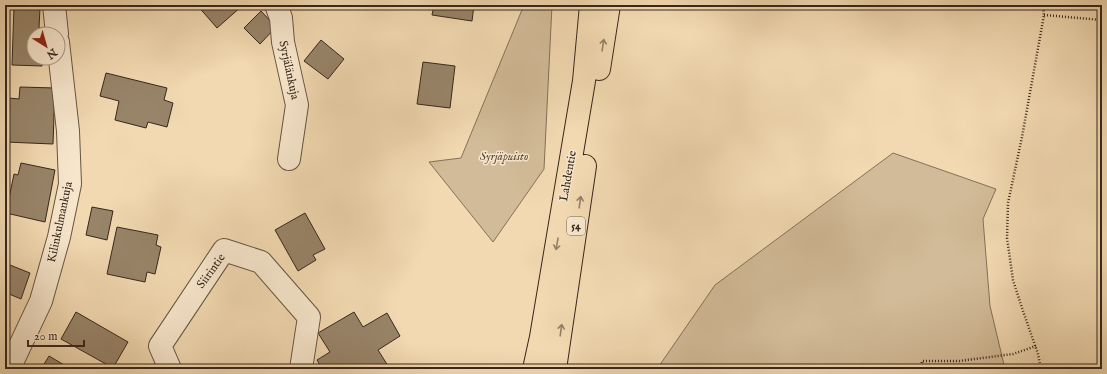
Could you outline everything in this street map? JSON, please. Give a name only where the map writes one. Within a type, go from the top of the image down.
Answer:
[{"type":"main road","name":"Lahdentie","points":[[534,369],[584,81],[591,5]]},
{"type":"main road","name":"Lahdentie","points":[[555,369],[609,5]]},
{"type":"street","points":[[54,5],[56,26]]},
{"type":"street","name":"Syrjälänkuja","points":[[276,5],[281,18],[283,42],[297,105],[289,159]]},
{"type":"street","name":"Kilinkulmankuja","points":[[9,369],[41,300],[59,237],[70,184],[68,131],[61,66]]},
{"type":"street","name":"Siirintie","points":[[170,369],[160,346],[224,250],[261,262],[309,317],[301,369]]},
{"type":"path","points":[[1041,369],[1036,346],[1013,280],[1007,238],[1008,203],[1044,15],[1042,5]]},
{"type":"path","points":[[1044,15],[1102,20]]},
{"type":"path","points":[[920,369],[922,361],[967,360],[1013,354],[1036,346]]},
{"type":"green space","name":"Syrjäpuisto","points":[[524,5],[552,5],[544,169],[493,242],[429,162],[461,158]]},
{"type":"green space","points":[[893,153],[996,189],[983,219],[990,306],[1005,369],[657,369],[715,285]]},
{"type":"building","points":[[197,5],[241,5],[242,6],[217,28]]},
{"type":"building","points":[[434,5],[474,5],[472,21],[432,15]]},
{"type":"building","points":[[14,7],[40,8],[39,26],[26,26],[26,65],[12,65]]},
{"type":"building","points":[[261,11],[276,27],[260,44],[244,28]]},
{"type":"building","points":[[321,40],[344,59],[328,79],[304,61]]},
{"type":"building","points":[[423,62],[455,66],[450,108],[417,104]]},
{"type":"building","points":[[106,73],[167,88],[164,100],[173,103],[167,127],[148,122],[146,128],[115,120],[119,101],[100,96]]},
{"type":"building","points":[[20,87],[55,88],[53,144],[5,142],[5,117],[8,117],[9,98],[19,99]]},
{"type":"building","points":[[21,163],[55,170],[45,222],[6,213],[14,174],[18,175]]},
{"type":"building","points":[[92,207],[113,211],[107,240],[86,235]]},
{"type":"building","points":[[305,213],[325,249],[313,255],[316,260],[298,271],[275,230]]},
{"type":"building","points":[[117,227],[158,235],[156,245],[161,247],[155,274],[147,272],[145,282],[107,274]]},
{"type":"building","points":[[5,263],[30,273],[21,299],[9,294],[7,300],[5,299]]},
{"type":"building","points":[[76,312],[128,342],[113,368],[61,339]]},
{"type":"building","points":[[354,312],[363,327],[387,313],[400,336],[378,350],[390,369],[338,369],[337,367],[335,369],[322,369],[317,360],[330,352],[318,333]]},
{"type":"building","points":[[49,356],[71,369],[41,369]]}]
